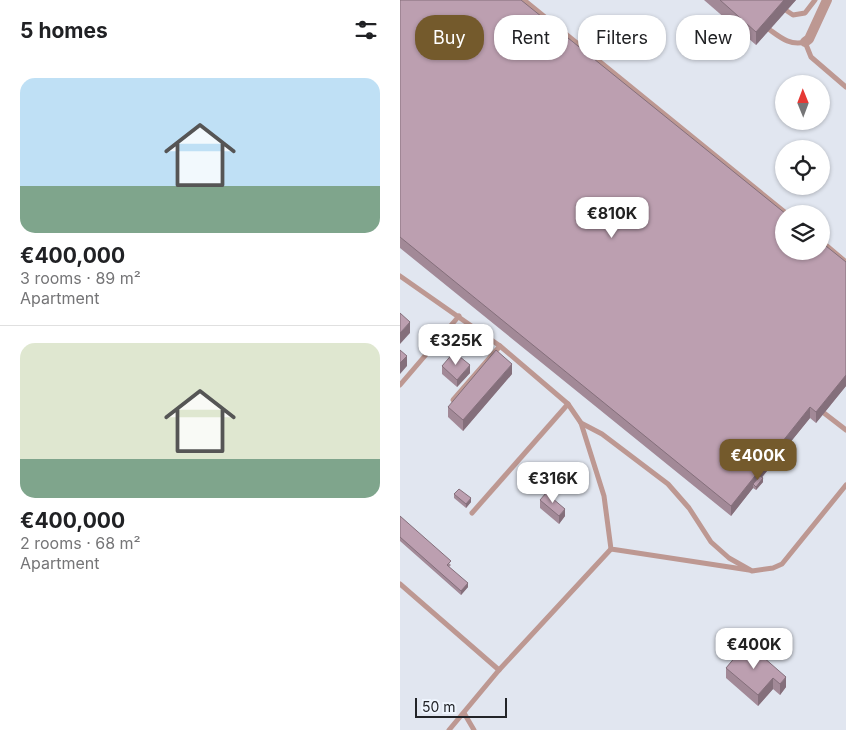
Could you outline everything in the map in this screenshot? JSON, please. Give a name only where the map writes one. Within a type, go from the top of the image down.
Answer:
[{"type":"street","points":[[805,42],[828,0]]},
{"type":"lane","points":[[524,0],[776,205]]},
{"type":"lane","points":[[787,11],[793,15],[805,12],[815,0]]},
{"type":"lane","points":[[770,30],[788,42],[795,44],[805,42],[811,57],[846,87]]},
{"type":"lane","points":[[830,249],[846,262]]},
{"type":"lane","points":[[400,276],[500,346],[568,404],[580,423],[604,496],[611,549]]},
{"type":"lane","points":[[400,385],[458,316]]},
{"type":"lane","points":[[453,400],[500,346]]},
{"type":"lane","points":[[472,513],[568,404]]},
{"type":"lane","points":[[824,412],[846,430]]},
{"type":"lane","points":[[580,423],[602,434],[668,484],[689,508],[711,542],[728,558],[752,571]]},
{"type":"lane","points":[[611,549],[752,571],[773,568],[782,564],[846,485]]},
{"type":"lane","points":[[449,730],[499,670],[611,549]]},
{"type":"lane","points":[[400,584],[499,670]]},
{"type":"lane","points":[[464,713],[474,730]]},
{"type":"building","points":[[400,0],[521,0],[540,15],[494,15],[494,60],[568,60],[568,38],[578,46],[578,60],[595,60],[775,205],[775,260],[830,260],[830,249],[846,262],[846,375],[816,412],[810,407],[731,506],[400,237]]},
{"type":"building","points":[[720,0],[784,0],[756,32],[750,27],[750,15],[737,15]]},
{"type":"building","points":[[400,313],[410,322],[400,333]]},
{"type":"building","points":[[400,350],[407,356],[400,363]]},
{"type":"building","points":[[496,350],[512,364],[463,420],[448,407]]},
{"type":"building","points":[[454,352],[470,365],[457,380],[442,366]]},
{"type":"building","points":[[760,476],[763,478],[756,487],[753,484]]},
{"type":"building","points":[[459,489],[471,498],[466,504],[454,494]]},
{"type":"building","points":[[546,493],[565,509],[559,516],[540,500]]},
{"type":"building","points":[[400,516],[451,561],[447,565],[468,583],[461,591],[400,537]]},
{"type":"building","points":[[747,643],[786,677],[780,684],[773,678],[758,695],[726,668]]}]
